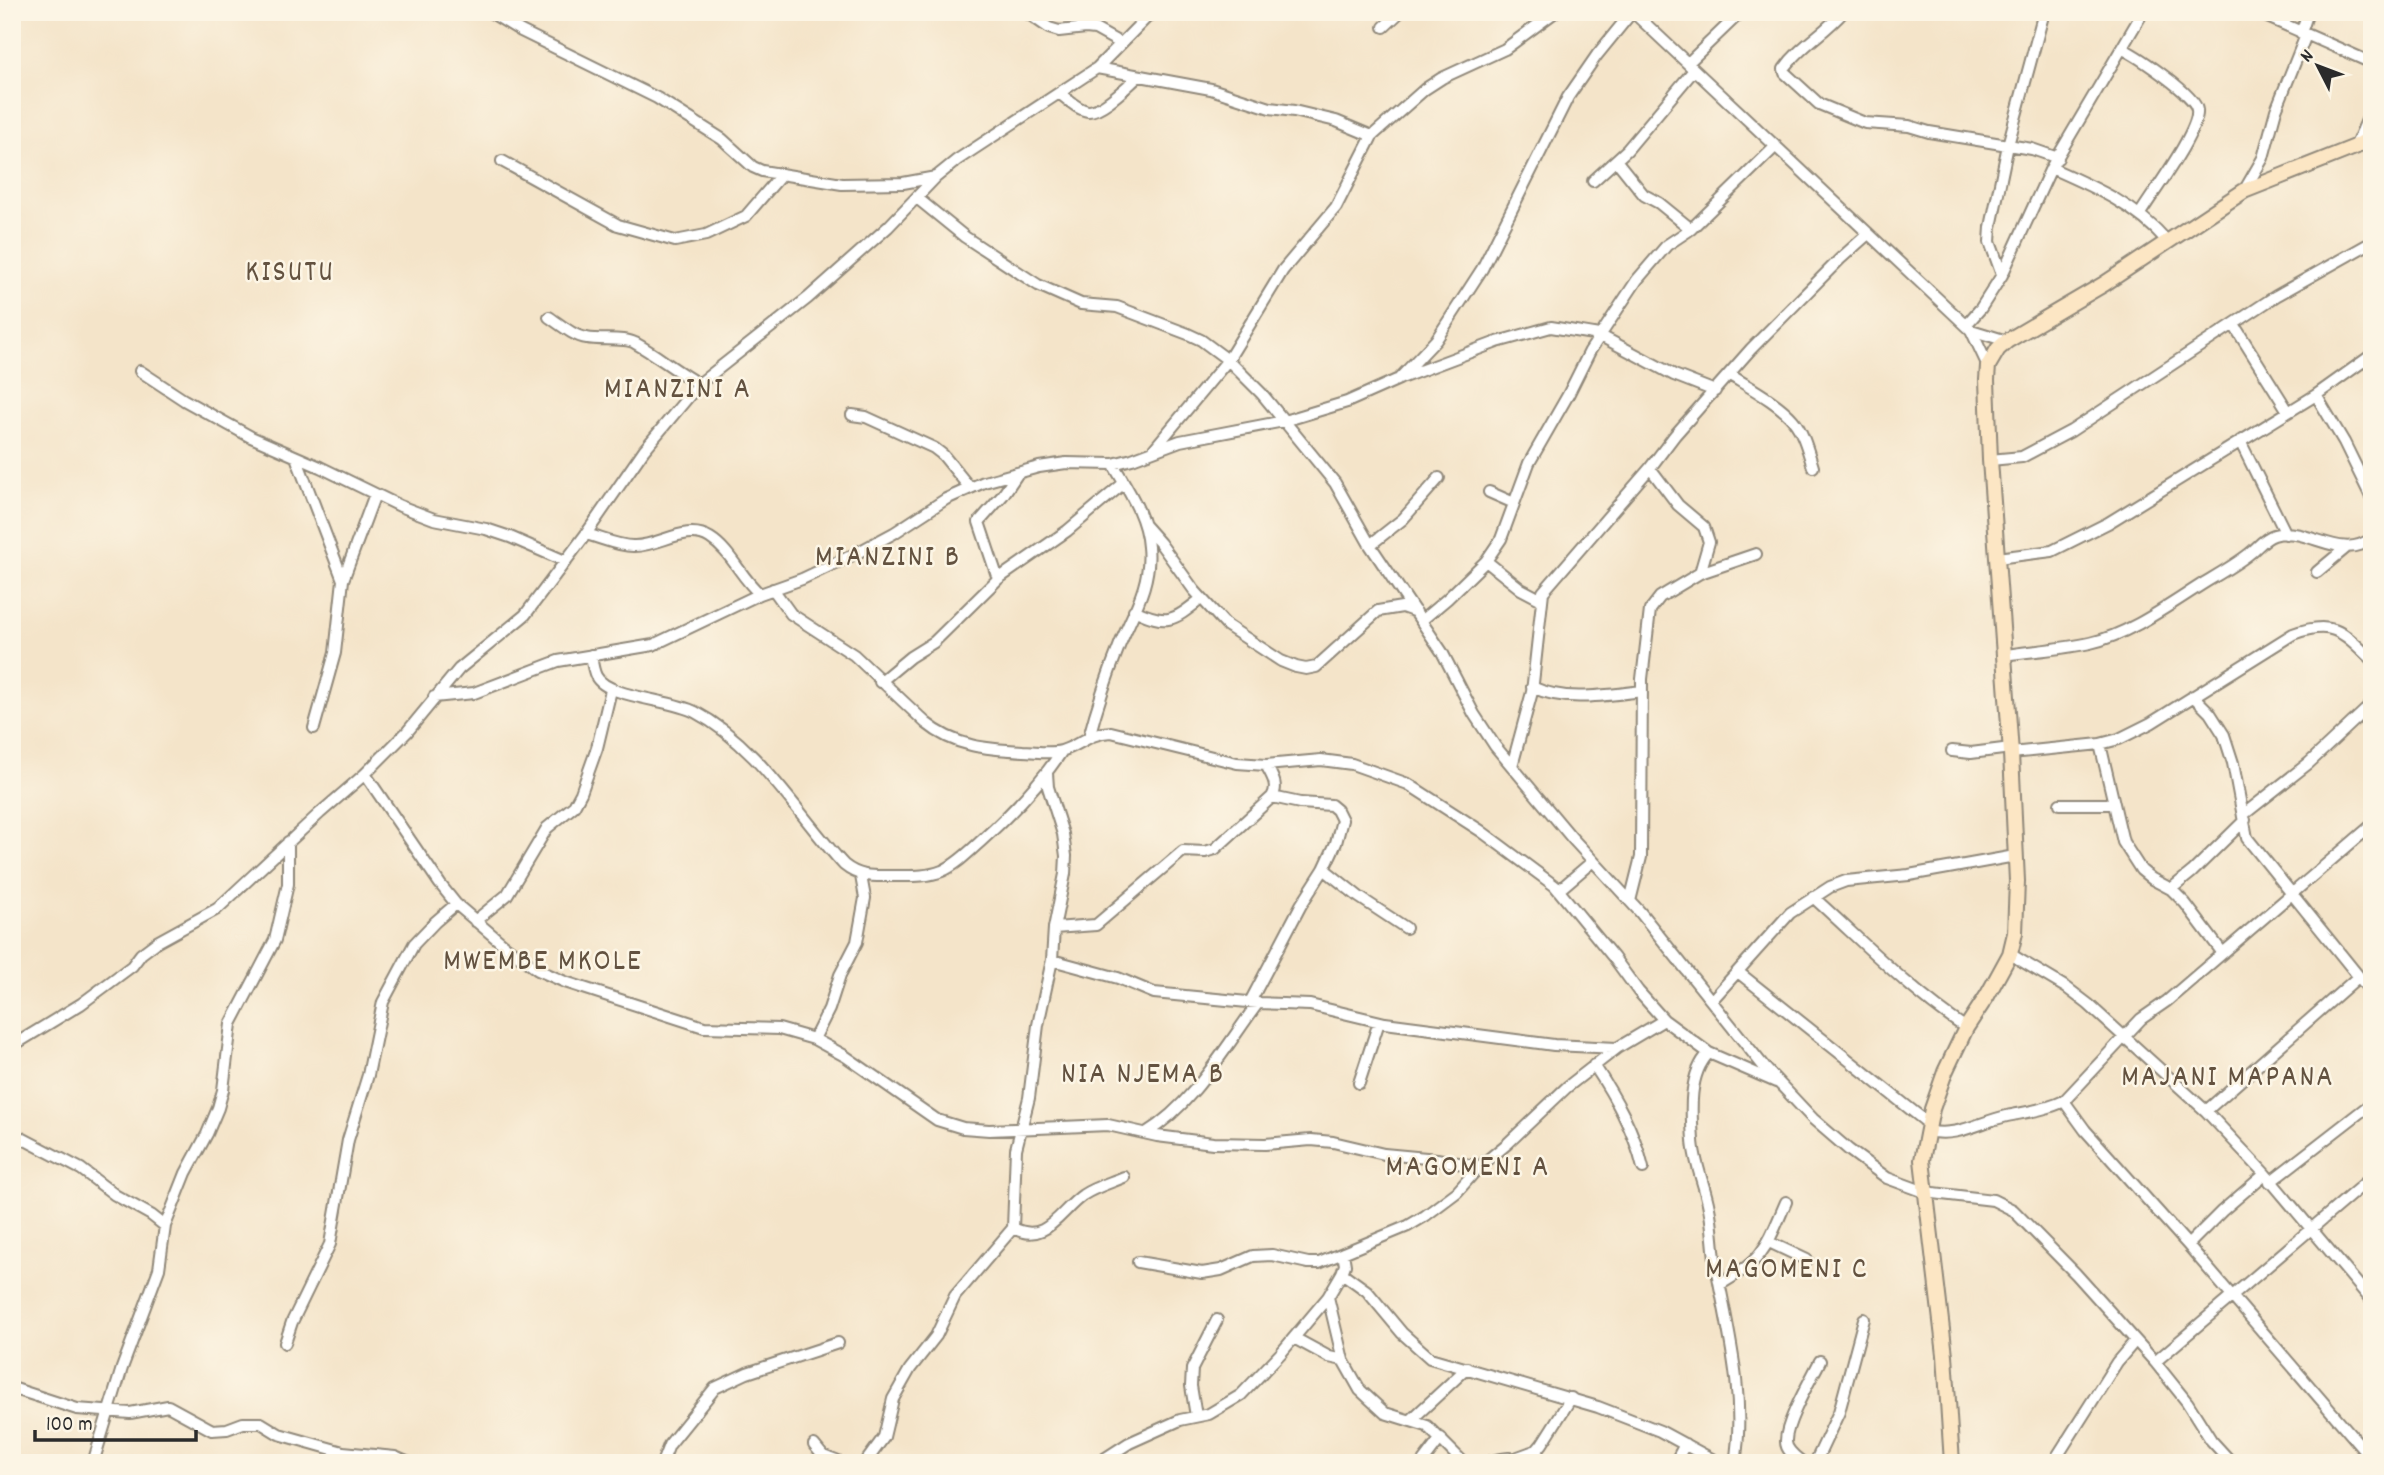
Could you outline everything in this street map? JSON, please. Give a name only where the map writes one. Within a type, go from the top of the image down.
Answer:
[{"type":"main road","points":[[1952,1463],[1945,1355],[1922,1160],[1928,1128],[1945,1072],[1966,1028],[2010,954],[2017,914],[2011,750],[1990,460],[1988,366],[1998,349],[2007,341],[2104,284],[2244,191],[2355,147],[2372,136]]},
{"type":"street","points":[[490,12],[521,31],[657,98],[722,139],[753,167],[762,171],[842,184],[903,183],[936,177]]},
{"type":"street","points":[[1026,12],[1049,28],[1059,31],[1095,29],[1120,43]]},
{"type":"street","points":[[12,1046],[81,1004],[132,967],[141,954],[157,942],[217,909],[365,774],[407,732],[459,669],[525,615],[644,450],[699,384],[788,315],[917,198],[936,177],[957,160],[1097,68],[1152,12]]},
{"type":"street","points":[[1384,27],[1400,12]]},
{"type":"street","points":[[1154,450],[1228,360],[1283,270],[1336,207],[1373,136],[1425,89],[1442,78],[1505,49],[1555,12]]},
{"type":"street","points":[[1399,379],[1436,340],[1482,269],[1568,97],[1632,12],[1968,327],[1988,366]]},
{"type":"street","points":[[1592,181],[1616,160],[1691,66],[1741,12]]},
{"type":"street","points":[[1843,12],[1784,69],[1785,73],[1819,104],[1865,123],[1909,126],[1929,132],[2008,145],[2055,163],[2140,214],[2167,241]]},
{"type":"street","points":[[1968,327],[2002,275],[2055,163],[2143,12]]},
{"type":"street","points":[[2256,12],[2372,63]]},
{"type":"street","points":[[2244,191],[2263,158],[2276,110],[2304,34],[2308,12]]},
{"type":"street","points":[[2002,275],[1990,242],[1991,227],[2008,145],[2042,13]]},
{"type":"street","points":[[2123,49],[2137,56],[2184,92],[2197,106],[2198,111],[2189,137],[2140,214]]},
{"type":"street","points":[[1097,68],[1211,89],[1270,108],[1336,121],[1373,136]]},
{"type":"street","points":[[1059,93],[1082,109],[1094,110],[1139,76]]},
{"type":"street","points":[[2355,147],[2372,108]]},
{"type":"street","points":[[1419,616],[1447,599],[1486,561],[1501,539],[1529,463],[1599,335],[1637,280],[1663,248],[1691,229],[1776,146]]},
{"type":"street","points":[[1616,160],[1644,195],[1659,203],[1691,229]]},
{"type":"street","points":[[502,161],[618,225],[675,241],[706,235],[746,216],[782,174]]},
{"type":"street","points":[[917,198],[965,237],[1038,285],[1081,304],[1116,307],[1188,334],[1228,360],[1284,421],[1335,483],[1370,545],[1442,652],[1484,731],[1630,901],[1712,1000],[1742,1042],[1779,1083],[1813,1119],[1871,1167],[1906,1187],[1925,1192],[1993,1200],[2013,1210],[2076,1274],[2155,1362],[2187,1402],[2211,1440],[2232,1463]]},
{"type":"street","points":[[1512,766],[1532,687],[1540,599],[1543,592],[1650,468],[1675,435],[1769,329],[1868,234]]},
{"type":"street","points":[[1990,460],[2022,457],[2048,444],[2276,296],[2372,242]]},
{"type":"street","points":[[549,317],[584,338],[635,342],[672,369],[699,384]]},
{"type":"street","points":[[2234,325],[2288,411]]},
{"type":"street","points":[[434,697],[474,692],[558,661],[653,645],[760,594],[855,554],[894,533],[946,499],[1018,472],[1066,463],[1113,464],[1132,460],[1180,441],[1284,421],[1347,402],[1497,342],[1551,327],[1599,335],[1674,375],[1715,391]]},
{"type":"street","points":[[1968,327],[2007,341]]},
{"type":"street","points":[[1997,558],[2040,554],[2065,545],[2108,523],[2316,395],[2372,355]]},
{"type":"street","points":[[140,371],[220,420],[375,494],[434,519],[498,533],[565,561]]},
{"type":"street","points":[[1730,374],[1794,421],[1800,430],[1813,467]]},
{"type":"street","points":[[2316,395],[2344,442],[2372,499]]},
{"type":"street","points":[[852,415],[866,417],[934,448],[970,488]]},
{"type":"street","points":[[2240,441],[2286,534]]},
{"type":"street","points":[[296,457],[343,580]]},
{"type":"street","points":[[1089,737],[1119,646],[1149,574],[1144,525],[1113,464]]},
{"type":"street","points":[[1650,468],[1678,505],[1704,527],[1709,542],[1700,573]]},
{"type":"street","points":[[998,579],[979,522],[1003,495],[1018,472]]},
{"type":"street","points":[[1370,545],[1403,519],[1438,478]]},
{"type":"street","points":[[880,682],[910,657],[934,642],[998,579],[1067,531],[1124,483]]},
{"type":"street","points":[[1489,492],[1514,503]]},
{"type":"street","points":[[314,728],[335,653],[343,580],[375,494]]},
{"type":"street","points":[[1144,525],[1219,619],[1280,661],[1306,669],[1316,667],[1378,611],[1402,607],[1419,616]]},
{"type":"street","points":[[586,534],[630,546],[660,542],[689,532],[701,533],[720,546],[750,587],[760,594]]},
{"type":"street","points":[[2005,655],[2091,643],[2109,637],[2204,583],[2246,556],[2269,537],[2286,534],[2347,547],[2359,545],[2372,538]]},
{"type":"street","points":[[2317,572],[2347,547]]},
{"type":"street","points":[[1630,901],[1641,858],[1642,691],[1646,642],[1653,605],[1660,597],[1700,573],[1756,554]]},
{"type":"street","points":[[1486,561],[1521,589],[1540,599]]},
{"type":"street","points":[[773,589],[791,614],[854,655],[937,733],[955,742],[994,750],[1062,751],[1089,737],[1111,732],[1237,763],[1266,765],[1335,761],[1352,764],[1408,784],[1481,831],[1559,890],[1637,991],[1664,1020],[1709,1053],[1779,1083]]},
{"type":"street","points":[[1134,610],[1155,620],[1171,620],[1201,599]]},
{"type":"street","points":[[1952,751],[1971,753],[2100,744],[2140,730],[2293,635],[2312,627],[2334,629],[2372,660]]},
{"type":"street","points":[[591,655],[597,678],[611,690],[694,711],[724,732],[754,759],[844,865],[861,876],[909,876],[944,870],[999,825],[1047,773],[1062,751]]},
{"type":"street","points":[[1532,687],[1553,695],[1567,696],[1642,691]]},
{"type":"street","points":[[475,921],[506,895],[548,828],[574,806],[597,748],[611,690]]},
{"type":"street","points":[[2193,696],[2210,713],[2224,735],[2247,838],[2372,993]]},
{"type":"street","points":[[2171,890],[2192,872],[2244,817],[2309,763],[2372,704]]},
{"type":"street","points":[[2100,744],[2123,842],[2135,861],[2152,879],[2171,890],[2185,903],[2221,952]]},
{"type":"street","points":[[1054,928],[1096,925],[1183,851],[1205,852],[1215,849],[1272,797],[1276,785],[1266,765]]},
{"type":"street","points":[[865,1463],[884,1437],[893,1399],[910,1369],[936,1336],[955,1296],[1013,1228],[1014,1164],[1052,960],[1054,928],[1066,856],[1063,834],[1048,787],[1047,773]]},
{"type":"street","points":[[365,774],[439,884],[456,904],[538,970],[565,982],[704,1027],[779,1029],[814,1039],[845,1056],[937,1119],[963,1128],[1021,1130],[1108,1125],[1213,1143],[1265,1144],[1311,1140],[1333,1142],[1384,1154],[1437,1159],[1479,1167]]},
{"type":"street","points":[[1146,1133],[1168,1120],[1200,1081],[1254,1002],[1301,905],[1324,869],[1342,825],[1337,810],[1324,804],[1300,803],[1272,797]]},
{"type":"street","points":[[2060,804],[2112,804]]},
{"type":"street","points":[[1738,972],[1928,1128],[1941,1134],[1967,1130],[2006,1116],[2064,1101],[2141,1019],[2167,1001],[2372,825]]},
{"type":"street","points":[[93,1463],[107,1412],[159,1269],[165,1226],[186,1173],[218,1108],[223,1090],[231,1024],[275,940],[288,884],[288,842]]},
{"type":"street","points":[[1712,1000],[1790,913],[1830,887],[1846,881],[1909,876],[2015,856]]},
{"type":"street","points":[[1559,890],[1593,861]]},
{"type":"street","points":[[1324,869],[1359,897],[1406,928]]},
{"type":"street","points":[[814,1039],[829,1009],[840,975],[857,942],[865,898],[861,876]]},
{"type":"street","points":[[1813,897],[1886,965],[1966,1028]]},
{"type":"street","points":[[285,1343],[292,1322],[330,1244],[348,1140],[368,1076],[383,1002],[415,944],[456,904]]},
{"type":"street","points":[[2010,954],[2067,988],[2206,1111],[2372,1301]]},
{"type":"street","points":[[1052,960],[1118,978],[1154,993],[1310,1005],[1380,1022],[1553,1045],[1618,1048]]},
{"type":"street","points":[[2206,1111],[2358,977]]},
{"type":"street","points":[[1138,1262],[1208,1273],[1254,1256],[1272,1255],[1319,1263],[1408,1226],[1457,1192],[1479,1167],[1566,1087],[1618,1048],[1664,1020]]},
{"type":"street","points":[[1359,1083],[1380,1022]]},
{"type":"street","points":[[1709,1053],[1702,1060],[1695,1076],[1693,1138],[1709,1209],[1736,1375],[1739,1427],[1735,1463]]},
{"type":"street","points":[[1594,1065],[1618,1104],[1634,1138],[1643,1168]]},
{"type":"street","points":[[2064,1101],[2085,1130],[2372,1459]]},
{"type":"street","points":[[2188,1245],[2222,1211],[2372,1103]]},
{"type":"street","points":[[12,1133],[81,1169],[115,1195],[152,1215],[165,1226]]},
{"type":"street","points":[[1013,1228],[1028,1234],[1042,1231],[1080,1197],[1124,1177]]},
{"type":"street","points":[[2155,1362],[2372,1177]]},
{"type":"street","points":[[1721,1284],[1755,1262],[1769,1242],[1786,1202]]},
{"type":"street","points":[[1769,1242],[1807,1261]]},
{"type":"street","points":[[1098,1463],[1129,1443],[1180,1420],[1209,1414],[1241,1395],[1328,1297],[1345,1265],[1343,1253]]},
{"type":"street","points":[[1342,1273],[1367,1291],[1418,1349],[1430,1358],[1571,1398],[1638,1422],[1718,1463]]},
{"type":"street","points":[[1328,1297],[1343,1360],[1360,1390],[1385,1413],[1427,1426],[1464,1463]]},
{"type":"street","points":[[1815,1463],[1839,1412],[1864,1319]]},
{"type":"street","points":[[1196,1416],[1191,1386],[1192,1368],[1217,1320]]},
{"type":"street","points":[[1294,1338],[1329,1357],[1343,1360]]},
{"type":"street","points":[[2053,1463],[2117,1362],[2135,1341]]},
{"type":"street","points":[[662,1463],[669,1445],[715,1388],[747,1373],[838,1343]]},
{"type":"street","points":[[1803,1463],[1792,1453],[1786,1442],[1792,1420],[1820,1361]]},
{"type":"street","points":[[1410,1421],[1467,1368]]},
{"type":"street","points":[[12,1388],[77,1409],[130,1413],[168,1406],[212,1430],[227,1429],[243,1423],[261,1423],[279,1434],[343,1452],[395,1457],[409,1463]]},
{"type":"street","points":[[1485,1463],[1523,1460],[1537,1450],[1571,1398]]},
{"type":"street","points":[[1422,1463],[1441,1438]]},
{"type":"street","points":[[1675,1463],[1685,1444]]},
{"type":"street","points":[[814,1446],[823,1456],[841,1463]]},
{"type":"district","name":"KISUTU","points":[[290,274]]},
{"type":"district","name":"MIANZINI A","points":[[678,391]]},
{"type":"district","name":"MIANZINI B","points":[[888,559]]},
{"type":"district","name":"MWEMBE MKOLE","points":[[543,963]]},
{"type":"district","name":"NIA NJEMA B","points":[[1143,1076]]},
{"type":"district","name":"MAJANI MAPANA","points":[[2228,1079]]},
{"type":"district","name":"MAGOMENI A","points":[[1468,1169]]},
{"type":"district","name":"MAGOMENI C","points":[[1787,1271]]}]
